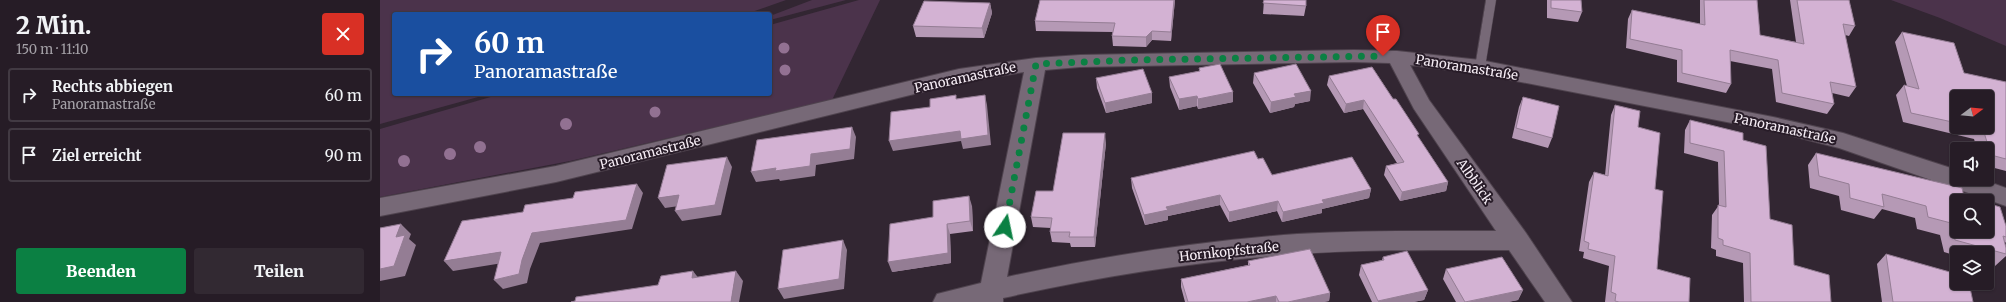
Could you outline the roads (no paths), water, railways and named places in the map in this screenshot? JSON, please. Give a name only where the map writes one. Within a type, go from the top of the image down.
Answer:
[{"type":"street","name":"Panoramastraße","points":[[380,207],[464,193],[556,174],[959,76],[1036,64],[1130,60],[1397,57],[1480,66],[1773,124],[1843,141],[1950,177]]},
{"type":"street","name":"Albblick","points":[[1397,57],[1405,76],[1421,104],[1559,302]]},
{"type":"street","points":[[991,296],[1036,64]]},
{"type":"street","name":"Panoramastraße","points":[[1976,186],[2006,197]]},
{"type":"street","name":"Hornkopfstraße","points":[[946,302],[991,296],[1069,274],[1229,250],[1298,244],[1517,240]]},
{"type":"lane","points":[[1480,66],[1491,0]]}]
